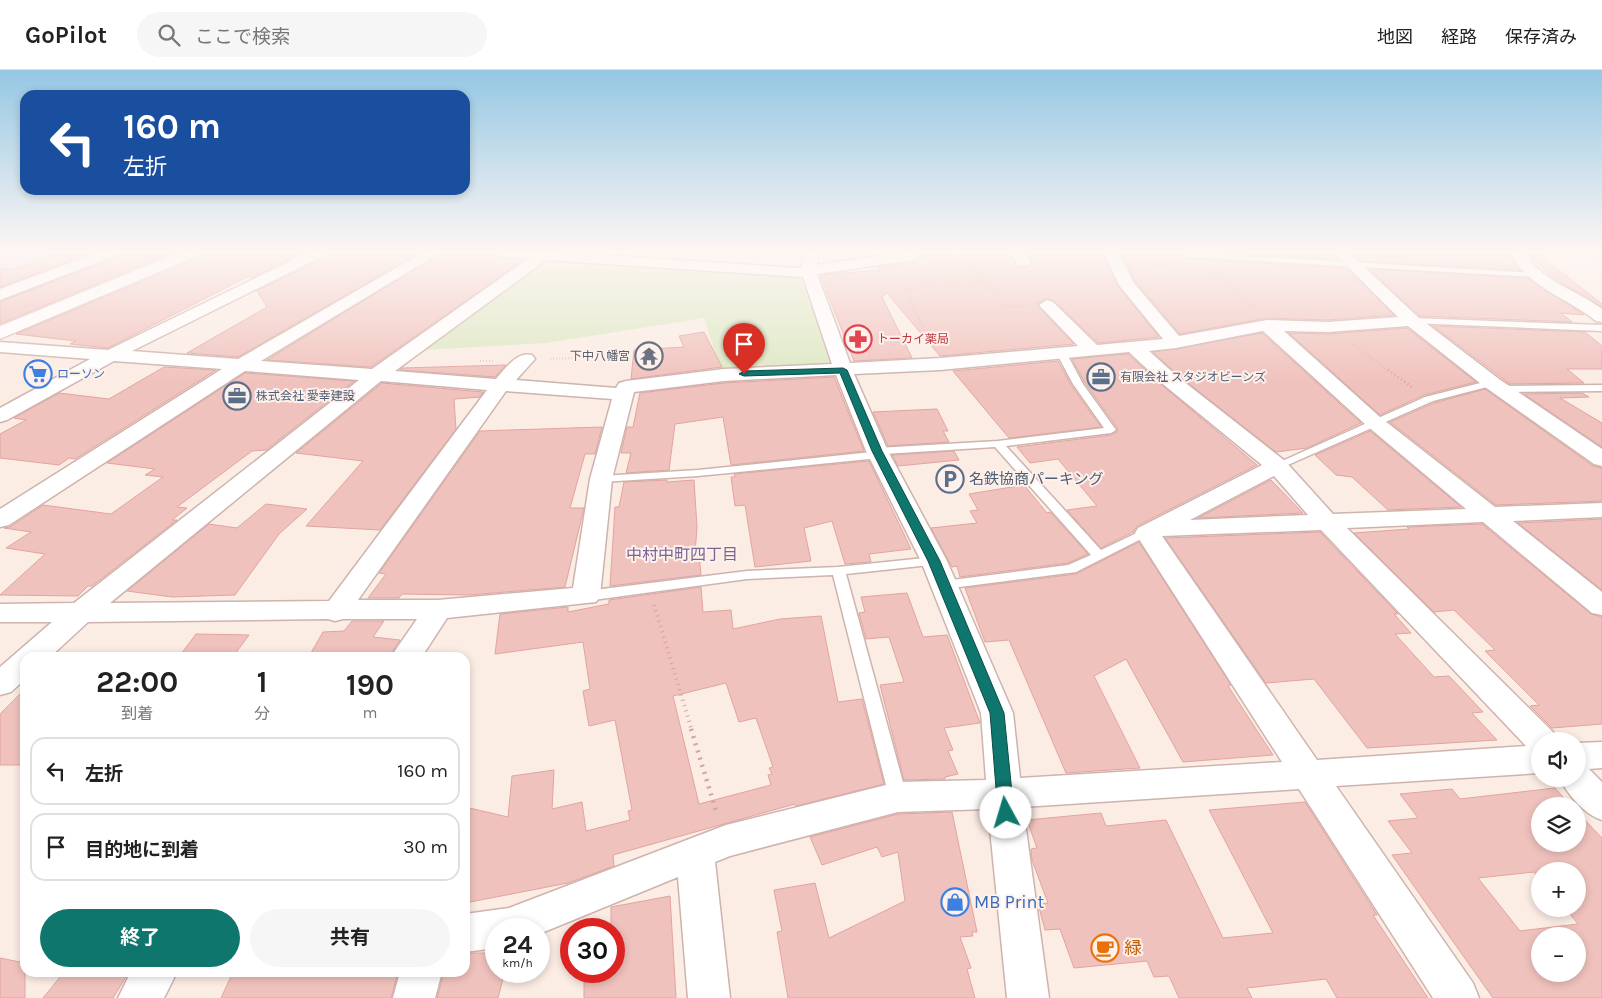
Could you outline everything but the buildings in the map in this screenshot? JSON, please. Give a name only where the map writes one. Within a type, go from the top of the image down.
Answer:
[{"type":"street","points":[[0,333],[90,295]]},
{"type":"street","points":[[0,416],[111,355],[232,295]]},
{"type":"street","points":[[0,520],[240,366],[360,295]]},
{"type":"street","points":[[37,652],[82,611],[377,375],[487,295]]},
{"type":"street","points":[[819,295],[843,370],[878,453],[939,573],[997,713],[1004,794],[1028,998]]},
{"type":"street","points":[[1136,295],[1176,343]]},
{"type":"street","points":[[1385,295],[1412,321],[1496,386],[1602,459]]},
{"type":"street","points":[[1569,295],[1588,305],[1602,317]]},
{"type":"street","points":[[1047,305],[1093,351]]},
{"type":"street","points":[[0,613],[82,611],[335,612],[438,609],[586,596],[601,479],[626,387],[724,375],[940,364],[1176,343],[1267,325],[1328,327],[1412,321]]},
{"type":"street","points":[[1267,325],[1374,421],[1491,514],[1602,606]]},
{"type":"street","points":[[0,347],[623,394]]},
{"type":"street","points":[[1134,347],[1171,381],[1277,466],[1327,522],[1532,732]]},
{"type":"street","points":[[335,612],[501,384],[526,360]]},
{"type":"street","points":[[1150,531],[1277,466]]},
{"type":"street","points":[[1150,531],[1602,510]]},
{"type":"street","points":[[1150,531],[1308,776],[1458,998]]},
{"type":"street","points":[[408,652],[438,609]]},
{"type":"street","points":[[0,684],[20,666]]},
{"type":"street","points":[[1586,756],[1602,755]]},
{"type":"street","points":[[470,932],[509,927],[710,847],[898,797],[1004,794],[1308,776],[1531,760]]},
{"type":"street","points":[[1585,787],[1602,805]]},
{"type":"street","points":[[709,998],[710,847]]},
{"type":"street","points":[[139,998],[153,977]]},
{"type":"street","points":[[414,998],[420,977]]},
{"type":"lane","points":[[1412,321],[1602,328]]},
{"type":"lane","points":[[601,479],[698,473],[878,453],[998,444],[1111,430],[1078,384],[1062,354]]},
{"type":"lane","points":[[1277,466],[1374,421],[1428,399],[1496,386],[1602,388]]},
{"type":"lane","points":[[998,444],[1098,555]]},
{"type":"lane","points":[[586,596],[746,575],[838,571],[939,573],[1071,569],[1150,531]]},
{"type":"lane","points":[[838,571],[898,797]]},
{"type":"path","points":[[907,295],[940,364]]},
{"type":"path","points":[[1328,327],[1428,399]]},
{"type":"path","points":[[649,587],[710,847]]},
{"type":"green space","points":[[498,295],[807,295],[832,365],[721,372],[704,318],[546,343],[423,350]]},
{"type":"place","name":"トーカイ薬局","points":[[858,339]]},
{"type":"place","name":"下中八幡宮","points":[[649,356]]},
{"type":"place","name":"ローソン","points":[[38,374]]},
{"type":"place","name":"有限会社 スタジオビーンズ","points":[[1101,377]]},
{"type":"place","name":"株式会社 愛幸建設","points":[[237,396]]},
{"type":"place","name":"名鉄協商パーキング","points":[[950,479]]},
{"type":"place","name":"MB Print","points":[[955,902]]},
{"type":"place","name":"緑","points":[[1105,948]]},
{"type":"district","name":"中村中町四丁目","points":[[682,554]]},
{"type":"route","points":[[744,374],[843,370],[877,451],[934,561],[997,713],[1006,813]]}]
